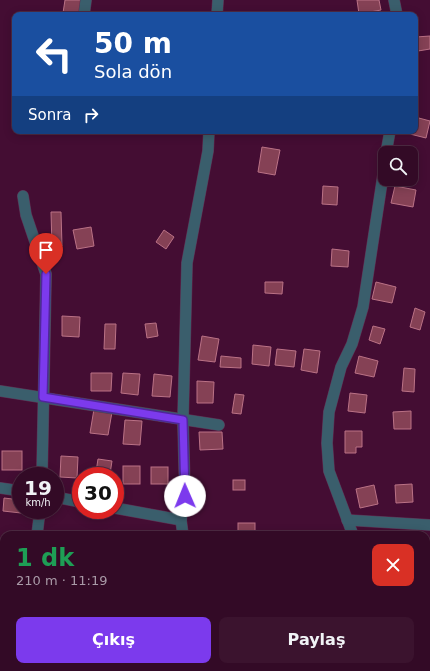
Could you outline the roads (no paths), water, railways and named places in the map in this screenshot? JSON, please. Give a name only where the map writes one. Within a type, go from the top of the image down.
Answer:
[{"type":"street","points":[[84,12],[86,0]]},
{"type":"street","points":[[217,12],[218,0]]},
{"type":"street","points":[[394,0],[396,12]]},
{"type":"street","points":[[182,531],[181,520],[185,496],[183,420],[187,263],[208,151],[209,134]]},
{"type":"street","points":[[387,146],[389,134]]},
{"type":"street","points":[[351,531],[329,471],[327,442],[329,412],[341,367],[352,344],[363,307],[381,186]]},
{"type":"street","points":[[23,196],[26,215],[46,274],[42,467]]},
{"type":"street","points":[[0,391],[219,425]]},
{"type":"street","points":[[0,488],[12,490]]},
{"type":"street","points":[[124,510],[181,520]]},
{"type":"street","points":[[37,531],[39,519]]},
{"type":"street","points":[[347,520],[430,525]]}]
